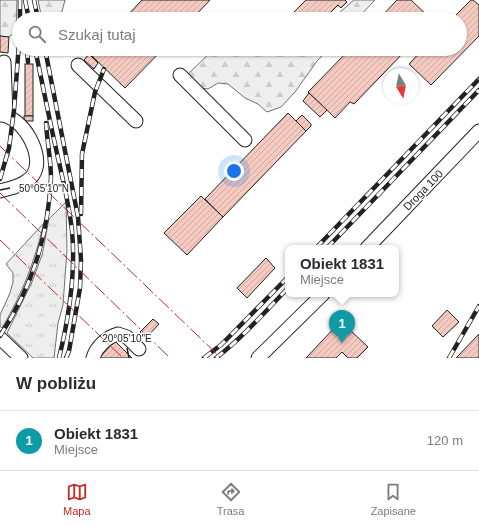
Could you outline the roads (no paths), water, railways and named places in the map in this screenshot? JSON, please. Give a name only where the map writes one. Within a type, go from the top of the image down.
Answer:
[{"type":"lane","points":[[0,191],[10,189],[23,183],[33,174],[37,162],[34,149],[23,128],[15,120],[3,115],[4,62]]},
{"type":"lane","points":[[78,65],[136,121]]},
{"type":"lane","points":[[180,75],[245,140]]},
{"type":"lane","name":"Droga 100","points":[[370,245],[479,131]]},
{"type":"lane","points":[[258,358],[319,297]]},
{"type":"lane","points":[[93,358],[94,352],[108,339],[118,334],[127,337],[139,349]]},
{"type":"lane","points":[[0,338],[21,358]]},
{"type":"railway","points":[[20,0],[20,12]]},
{"type":"railway","points":[[25,0],[28,12]]},
{"type":"railway","points":[[34,0],[37,12]]},
{"type":"railway","points":[[0,179],[9,148],[14,110],[18,56]]},
{"type":"railway","points":[[28,56],[28,62]]},
{"type":"railway","points":[[36,56],[67,198],[72,231],[73,263],[71,295],[59,358]]},
{"type":"railway","points":[[46,56],[78,217],[81,260],[80,288],[69,351],[66,358]]},
{"type":"railway","points":[[81,214],[82,154],[95,92],[104,69]]},
{"type":"railway","points":[[319,245],[479,79]]},
{"type":"railway","points":[[330,245],[479,90]]},
{"type":"railway","points":[[0,336],[21,299],[42,241],[51,178],[46,123]]},
{"type":"railway","points":[[204,358],[222,344],[285,280]]},
{"type":"railway","points":[[216,358],[244,333],[285,291]]},
{"type":"railway","points":[[449,358],[479,306]]},
{"type":"place","name":"Obiekt 1831","points":[[342,343]]}]
